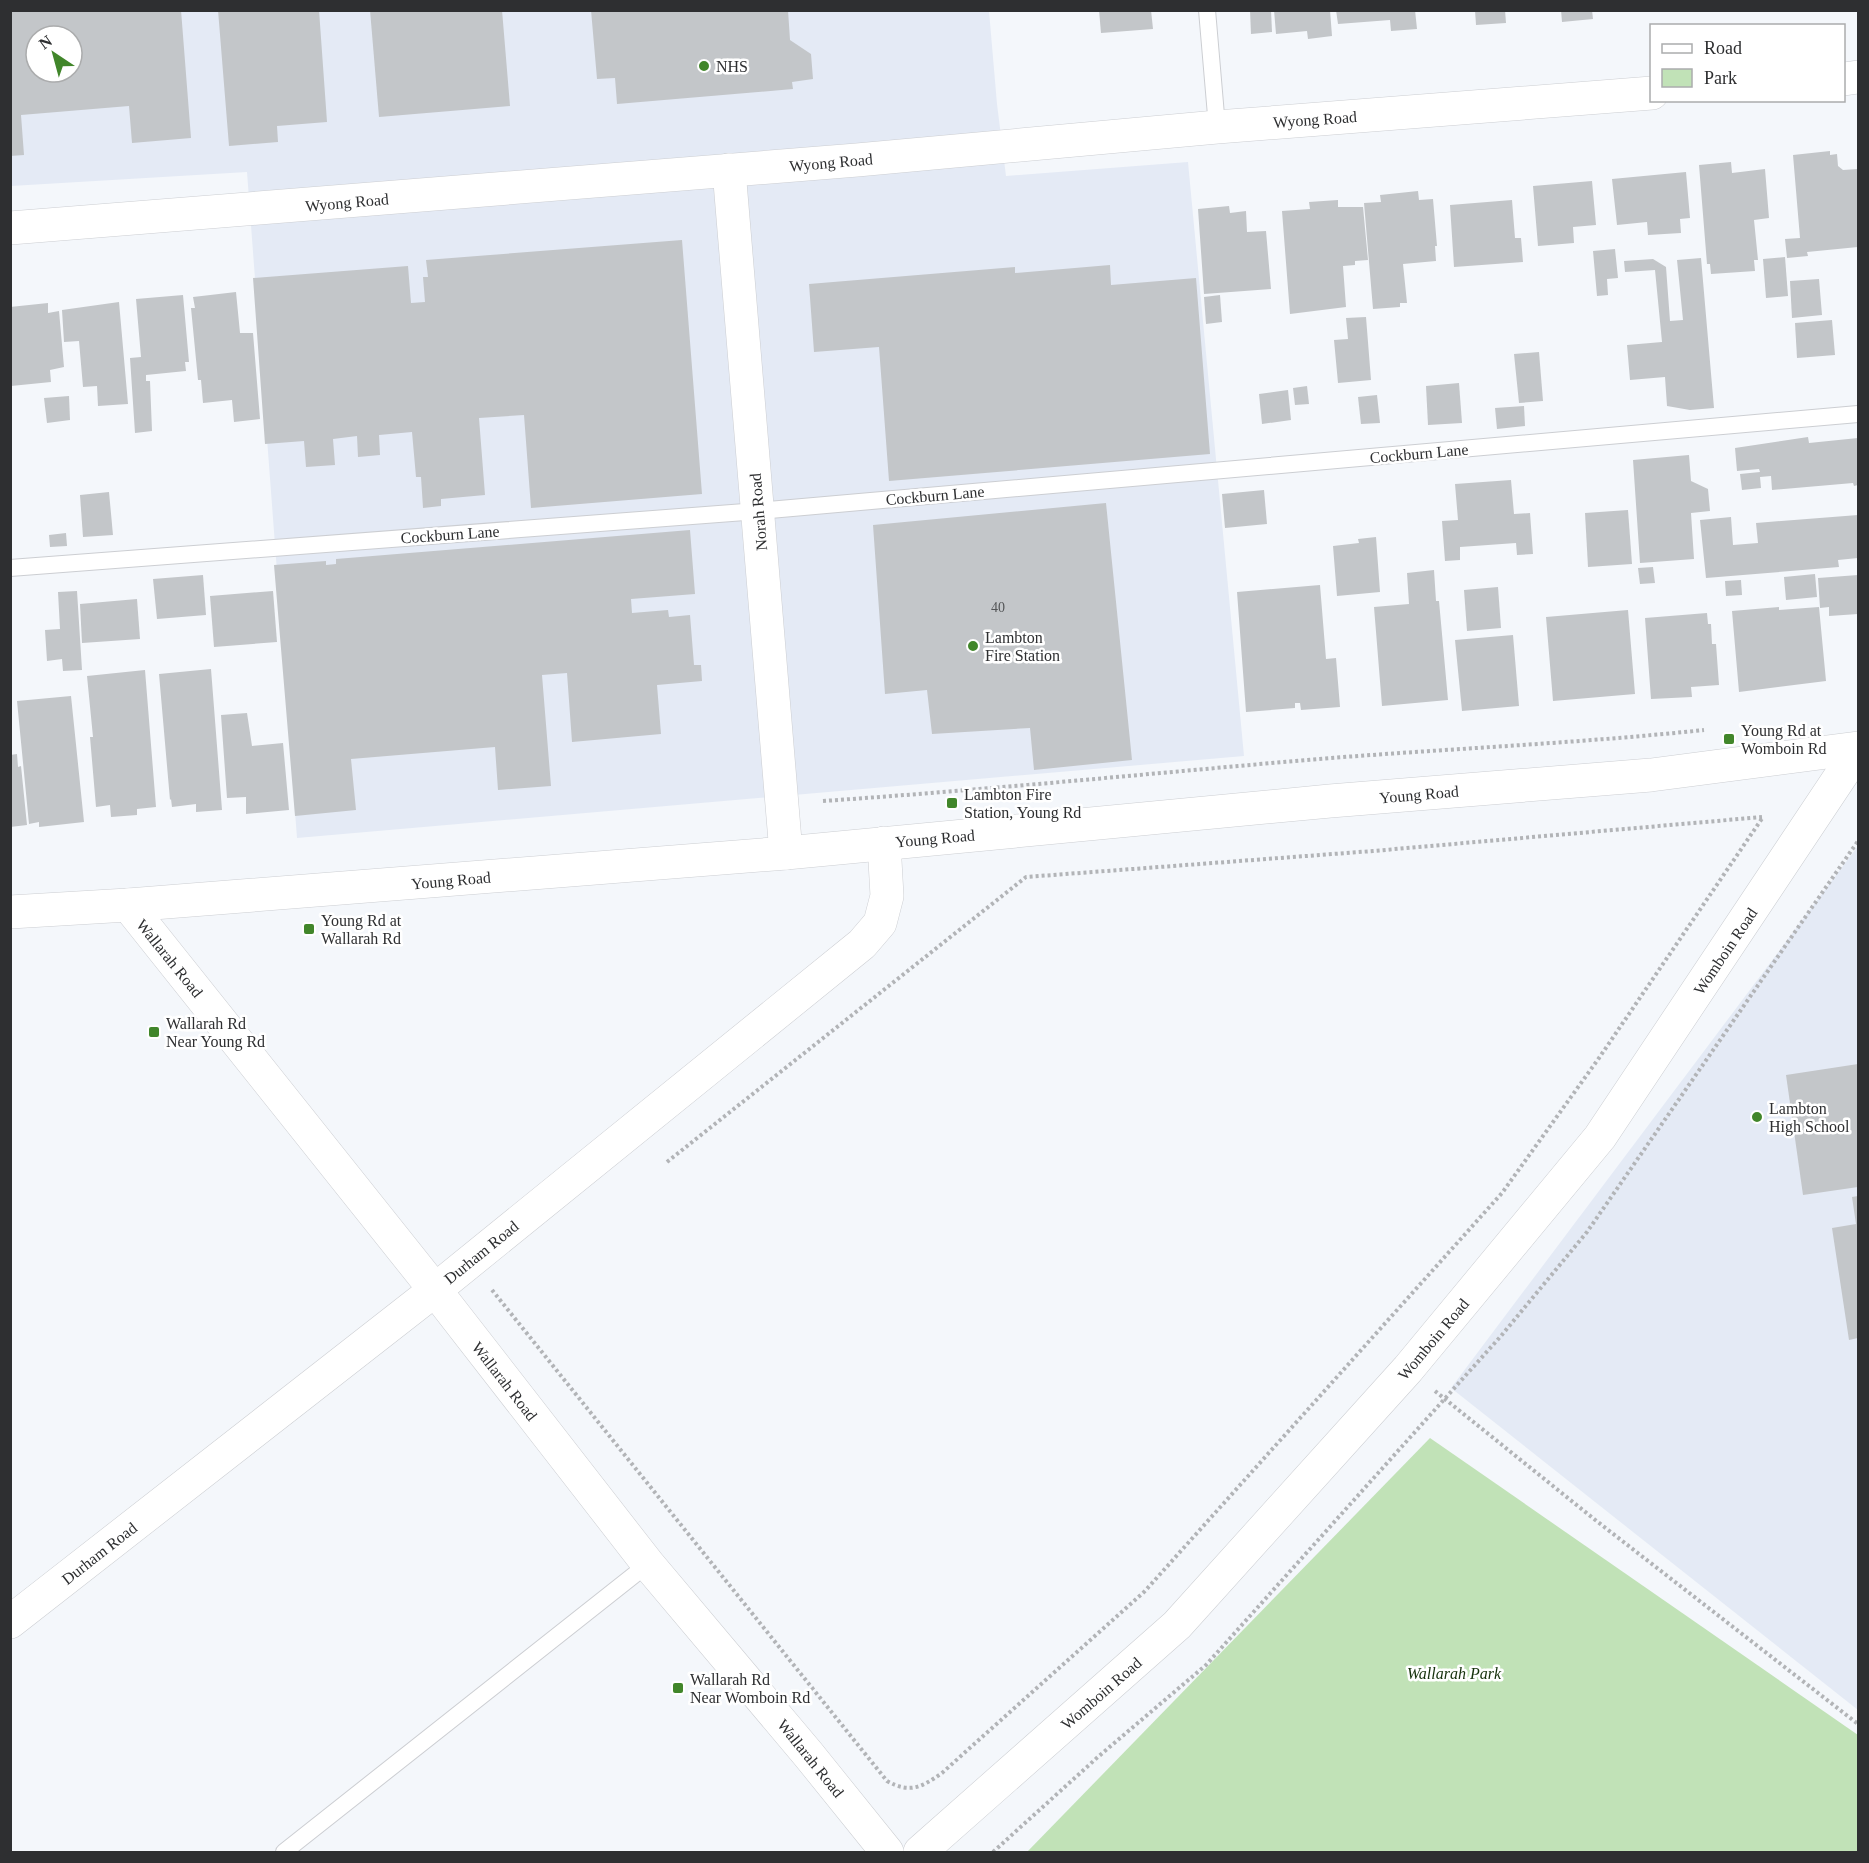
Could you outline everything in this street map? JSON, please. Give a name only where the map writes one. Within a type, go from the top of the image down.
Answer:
[{"type":"street","name":"Wyong Road","points":[[10,228],[1650,93]]},
{"type":"street","name":"Norah Road","points":[[729,170],[786,853]]},
{"type":"street","name":"Young Road","points":[[10,912],[128,905],[786,853],[1330,801],[1651,775],[1858,749]]},
{"type":"street","name":"Womboin Road","points":[[920,1852],[1178,1625],[1408,1370],[1600,1137],[1858,749]]},
{"type":"street","name":"Durham Road","points":[[10,1622],[435,1290],[862,944],[880,923],[887,896],[884,843]]},
{"type":"street","name":"Wallarah Road","points":[[128,905],[435,1290],[648,1564],[887,1852]]},
{"type":"lane","points":[[1207,10],[1217,127]]},
{"type":"lane","name":"Cockburn Lane","points":[[10,568],[758,511],[1858,414]]},
{"type":"lane","points":[[284,1852],[648,1564]]},
{"type":"path","points":[[823,801],[1041,785],[1307,760],[1570,742],[1707,729]]},
{"type":"path","points":[[492,1290],[887,1780],[897,1787],[924,1786],[942,1773],[1145,1591],[1502,1193],[1599,1058],[1763,817],[1373,851],[1026,877],[667,1162]]},
{"type":"path","points":[[1408,1370],[1594,1519],[1858,1724]]},
{"type":"shaded area","points":[[11,11],[989,11],[1006,176],[1188,162],[1244,756],[297,838],[247,172],[11,186]]},
{"type":"shaded area","name":"Lambton High School","points":[[1858,846],[1858,1710],[1451,1388]]},
{"type":"green space","name":"Wallarah Park","points":[[1430,1438],[1858,1735],[1858,1852],[1027,1852]]},
{"type":"building","points":[[10,10],[181,10],[191,138],[132,143],[129,106],[21,115],[24,155],[10,156]]},
{"type":"building","points":[[218,10],[319,10],[327,122],[277,126],[278,142],[229,146]]},
{"type":"building","points":[[370,10],[502,10],[510,106],[379,117]]},
{"type":"building","name":"NHS","points":[[591,10],[788,10],[790,40],[811,54],[813,79],[792,82],[793,89],[617,104],[615,78],[597,79]]},
{"type":"building","points":[[1099,10],[1151,10],[1153,29],[1101,33]]},
{"type":"building","points":[[1250,10],[1271,10],[1272,32],[1251,34]]},
{"type":"building","points":[[1274,10],[1330,10],[1332,36],[1308,39],[1307,31],[1276,34]]},
{"type":"building","points":[[1336,10],[1415,10],[1417,29],[1391,31],[1390,20],[1338,24]]},
{"type":"building","points":[[1475,10],[1505,10],[1506,23],[1476,25]]},
{"type":"building","points":[[1561,10],[1592,10],[1593,19],[1562,22]]},
{"type":"building","points":[[1830,151],[1830,155],[1837,154],[1838,166],[1843,170],[1858,169],[1858,247],[1807,252],[1808,256],[1787,258],[1785,239],[1800,238],[1793,155]]},
{"type":"building","points":[[1731,162],[1732,173],[1765,169],[1769,218],[1754,220],[1758,260],[1754,260],[1755,271],[1711,274],[1710,264],[1707,264],[1699,165]]},
{"type":"building","points":[[1686,172],[1690,218],[1680,219],[1681,233],[1648,235],[1647,222],[1617,225],[1612,179]]},
{"type":"building","points":[[1592,181],[1596,225],[1573,227],[1574,243],[1538,246],[1533,186]]},
{"type":"building","points":[[1418,191],[1419,200],[1433,199],[1436,261],[1403,264],[1407,303],[1400,303],[1400,307],[1373,309],[1364,203],[1381,202],[1380,195]]},
{"type":"building","points":[[1338,200],[1338,207],[1363,207],[1368,260],[1355,261],[1355,265],[1343,266],[1346,307],[1290,314],[1282,211],[1310,209],[1309,202]]},
{"type":"building","points":[[1512,200],[1515,238],[1521,238],[1523,262],[1454,267],[1450,205]]},
{"type":"building","points":[[1229,206],[1230,213],[1246,211],[1247,232],[1266,231],[1271,289],[1204,294],[1198,209]]},
{"type":"building","points":[[682,240],[702,494],[531,508],[524,415],[479,418],[485,495],[441,499],[441,506],[423,508],[421,477],[416,477],[412,432],[379,435],[380,455],[358,457],[357,436],[333,439],[335,465],[306,467],[304,441],[265,444],[253,278],[408,266],[411,303],[425,302],[423,277],[428,277],[426,260]]},
{"type":"building","points":[[1615,249],[1618,278],[1607,279],[1608,295],[1597,296],[1593,251]]},
{"type":"building","points":[[1785,257],[1788,296],[1766,298],[1763,259]]},
{"type":"building","points":[[1701,258],[1714,408],[1690,410],[1667,406],[1665,377],[1630,380],[1627,345],[1662,342],[1655,270],[1625,272],[1624,261],[1653,259],[1666,267],[1670,321],[1683,320],[1677,260]]},
{"type":"building","points":[[1110,265],[1111,285],[1196,278],[1210,454],[889,481],[879,347],[814,352],[809,284],[1015,267],[1015,273]]},
{"type":"building","points":[[1819,279],[1822,315],[1792,318],[1790,281]]},
{"type":"building","points":[[236,292],[240,333],[253,333],[260,419],[234,422],[232,400],[203,403],[201,380],[198,380],[191,308],[195,308],[193,297]]},
{"type":"building","points":[[183,295],[189,362],[185,362],[186,371],[146,375],[146,381],[150,381],[152,431],[135,433],[130,358],[141,357],[136,299]]},
{"type":"building","points":[[1220,295],[1222,322],[1206,324],[1204,297]]},
{"type":"building","points":[[119,302],[128,404],[98,406],[97,386],[83,387],[79,341],[64,342],[62,310]]},
{"type":"building","points":[[48,303],[48,313],[59,311],[64,367],[50,370],[51,382],[11,386],[10,307]]},
{"type":"building","points":[[1366,317],[1371,380],[1338,383],[1334,340],[1348,339],[1346,318]]},
{"type":"building","points":[[1832,320],[1835,355],[1797,358],[1795,323]]},
{"type":"building","points":[[1539,352],[1543,401],[1519,403],[1514,354]]},
{"type":"building","points":[[1459,383],[1462,423],[1428,425],[1426,386]]},
{"type":"building","points":[[1307,386],[1309,404],[1295,405],[1293,388]]},
{"type":"building","points":[[1288,390],[1291,420],[1262,424],[1259,394]]},
{"type":"building","points":[[1377,395],[1380,423],[1361,424],[1358,397]]},
{"type":"building","points":[[69,396],[70,420],[47,423],[44,398]]},
{"type":"building","points":[[1524,406],[1525,426],[1497,429],[1495,408]]},
{"type":"building","points":[[1808,437],[1809,443],[1858,438],[1858,485],[1854,486],[1853,483],[1772,490],[1771,476],[1760,477],[1761,488],[1742,490],[1740,474],[1760,472],[1759,469],[1737,471],[1735,448]]},
{"type":"building","points":[[1689,455],[1691,481],[1708,489],[1710,511],[1691,513],[1694,559],[1640,563],[1633,460]]},
{"type":"building","points":[[1511,480],[1514,514],[1530,513],[1533,554],[1517,555],[1516,543],[1460,547],[1460,560],[1445,561],[1442,521],[1458,520],[1455,484]]},
{"type":"building","points":[[1264,490],[1267,524],[1225,528],[1222,494]]},
{"type":"building","points":[[109,492],[113,535],[83,537],[80,495]]},
{"type":"building","points":[[1106,503],[1132,760],[1034,770],[1030,728],[932,734],[927,690],[885,694],[873,525]]},
{"type":"building","points":[[1628,510],[1632,564],[1588,567],[1585,513]]},
{"type":"building","points":[[1858,515],[1858,558],[1838,560],[1839,567],[1706,578],[1700,520],[1731,517],[1733,545],[1758,543],[1756,523]]},
{"type":"building","points":[[690,530],[695,594],[631,599],[632,613],[668,610],[669,617],[690,615],[694,665],[701,665],[702,681],[657,685],[661,734],[572,742],[567,673],[542,675],[551,786],[498,790],[495,747],[351,759],[356,810],[295,816],[274,565],[326,561],[326,565],[336,564],[336,559]]},
{"type":"building","points":[[66,533],[67,546],[50,547],[49,535]]},
{"type":"building","points":[[1376,537],[1380,592],[1337,596],[1333,546],[1359,543],[1358,539]]},
{"type":"building","points":[[1653,567],[1655,583],[1640,584],[1638,568]]},
{"type":"building","points":[[1434,570],[1448,700],[1382,706],[1374,607],[1409,604],[1407,573]]},
{"type":"building","points":[[1815,574],[1817,597],[1786,600],[1784,577]]},
{"type":"building","points":[[203,575],[206,615],[157,619],[153,579]]},
{"type":"building","points":[[1858,575],[1858,614],[1829,616],[1829,607],[1820,608],[1818,578]]},
{"type":"building","points":[[1741,580],[1742,595],[1726,596],[1725,581]]},
{"type":"building","points":[[1320,585],[1326,659],[1336,658],[1340,707],[1301,710],[1300,703],[1295,703],[1295,708],[1246,712],[1237,592]]},
{"type":"building","points":[[1498,587],[1501,628],[1467,631],[1464,590]]},
{"type":"building","points":[[77,591],[82,670],[63,671],[62,659],[47,661],[45,630],[60,629],[58,592]]},
{"type":"building","points":[[273,591],[277,642],[214,647],[210,596]]},
{"type":"building","points":[[137,599],[140,639],[82,643],[80,604]]},
{"type":"building","points":[[1779,607],[1779,610],[1819,607],[1826,681],[1739,692],[1732,611]]},
{"type":"building","points":[[1628,610],[1635,694],[1553,701],[1546,617]]},
{"type":"building","points":[[1707,613],[1708,624],[1711,624],[1712,644],[1716,644],[1719,685],[1691,687],[1692,697],[1651,699],[1645,618]]},
{"type":"building","points":[[1513,635],[1519,706],[1462,711],[1455,640]]},
{"type":"building","points":[[211,669],[222,810],[196,812],[196,804],[172,807],[170,800],[159,674]]},
{"type":"building","points":[[145,670],[156,807],[137,809],[137,815],[111,817],[110,805],[96,807],[90,737],[93,737],[87,676]]},
{"type":"building","points":[[71,696],[84,822],[39,827],[39,822],[29,824],[17,701]]},
{"type":"building","points":[[247,713],[252,746],[283,743],[289,810],[246,814],[246,797],[227,798],[221,715]]},
{"type":"building","points":[[17,754],[18,767],[21,766],[27,825],[10,827],[10,755]]},
{"type":"building","points":[[1858,1064],[1858,1187],[1803,1195],[1786,1075]]},
{"type":"building","points":[[1858,1196],[1858,1338],[1849,1340],[1832,1228],[1856,1224],[1852,1197]]},
{"type":"place","name":"NHS","points":[[704,66]]},
{"type":"place","name":"Lambton Fire Station","points":[[973,646]]},
{"type":"place","name":"Young Rd at Womboin Rd","points":[[1729,739]]},
{"type":"place","name":"Lambton Fire Station, Young Rd","points":[[952,803]]},
{"type":"place","name":"Young Rd at Wallarah Rd","points":[[309,929]]},
{"type":"place","name":"Wallarah Rd Near Young Rd","points":[[154,1032]]},
{"type":"place","name":"Lambton High School","points":[[1757,1117]]},
{"type":"place","name":"Wallarah Rd Near Womboin Rd","points":[[678,1688]]}]
